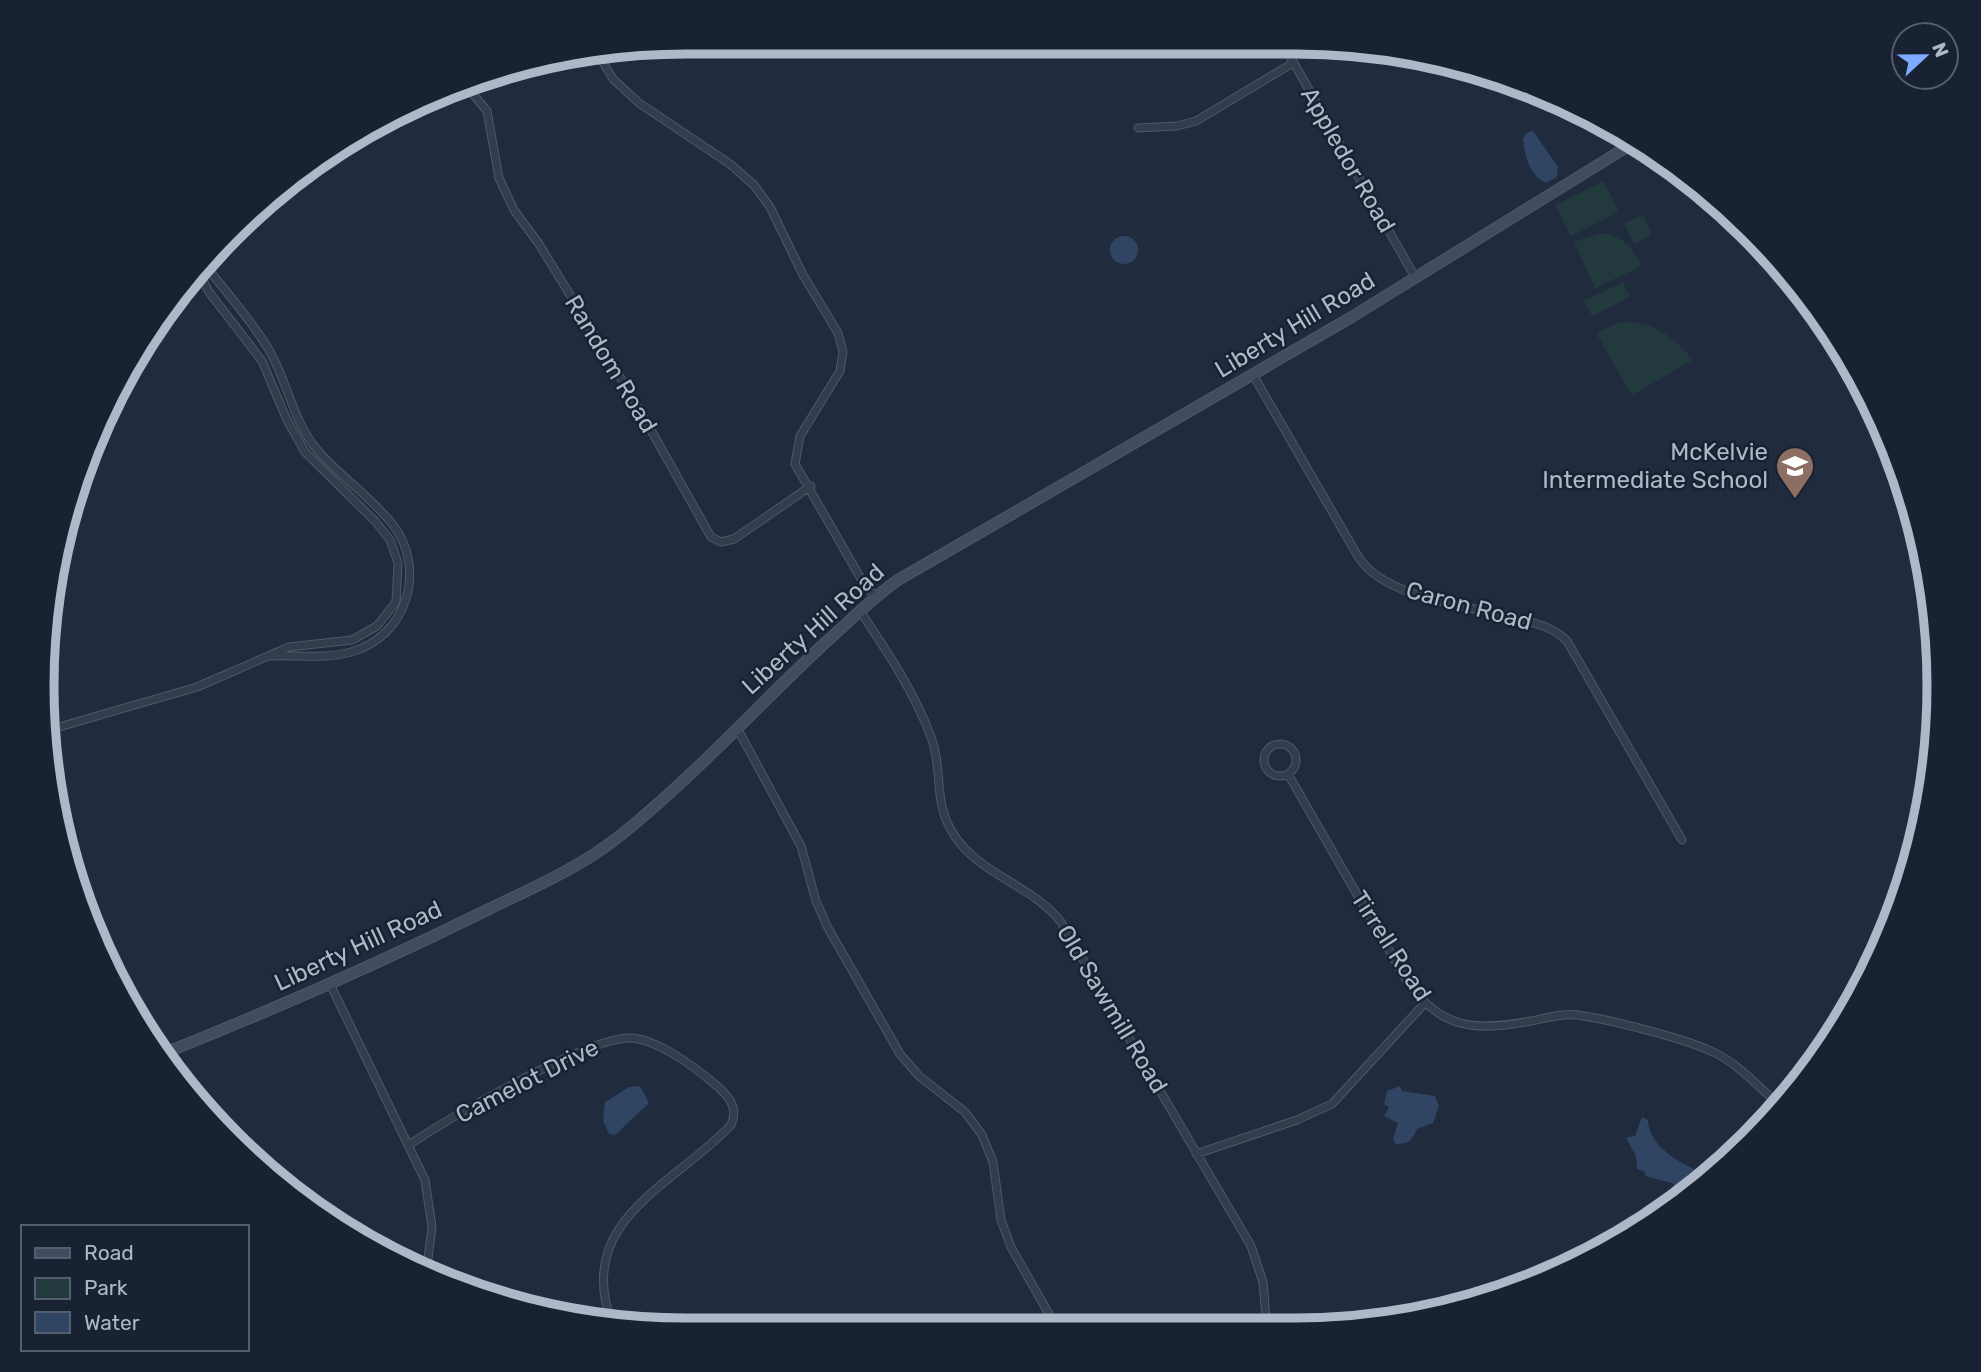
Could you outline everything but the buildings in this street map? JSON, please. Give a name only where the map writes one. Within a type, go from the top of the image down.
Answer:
[{"type":"street","name":"Appledor Road","points":[[1288,54],[1415,277]]},
{"type":"street","points":[[602,60],[613,79],[639,103],[730,164],[754,185],[770,207],[803,275],[838,333],[843,352],[840,371],[796,445],[799,473],[811,486],[860,577],[875,597]]},
{"type":"street","points":[[1138,128],[1177,126],[1196,121],[1293,63]]},
{"type":"street","name":"Random Road","points":[[471,92],[487,111],[499,178],[514,210],[539,244],[634,400],[711,537],[721,542],[734,539],[761,517],[811,486]]},
{"type":"street","name":"Liberty Hill Road","points":[[171,1051],[330,984],[496,906],[591,855],[615,840],[667,795],[875,597],[931,559],[1058,489],[1253,375],[1625,148]]},
{"type":"street","points":[[209,271],[270,352],[305,432],[326,458],[375,505],[401,537],[411,576],[407,599],[393,626],[365,647],[331,655],[268,656]]},
{"type":"street","points":[[56,728],[197,687],[289,647],[342,642],[361,636],[377,626],[396,602],[398,563],[390,540],[375,521],[319,467],[295,436],[262,362],[248,340],[209,292],[203,279]]},
{"type":"street","points":[[248,340],[256,332]]},
{"type":"street","name":"Caron Road","points":[[1253,375],[1359,558],[1371,573],[1396,587],[1544,626],[1567,641],[1682,840]]},
{"type":"street","points":[[319,467],[326,458]]},
{"type":"street","points":[[396,602],[407,599]]},
{"type":"street","name":"Old Sawmill Road","points":[[860,611],[889,657],[932,740],[938,802],[955,837],[975,858],[1024,888],[1060,921],[1260,1263],[1265,1318]]},
{"type":"street","points":[[736,727],[801,846],[816,901],[828,928],[900,1054],[919,1076],[965,1112],[982,1135],[993,1162],[1000,1220],[1051,1318]]},
{"type":"street","name":"Tirrell Road","points":[[1285,744],[1293,750],[1295,766],[1288,774],[1277,776],[1268,771],[1264,761],[1270,747],[1285,744]]},
{"type":"street","name":"Tirrell Road","points":[[1288,774],[1405,978],[1424,1004],[1443,1016],[1470,1026],[1491,1027],[1574,1015],[1696,1045],[1731,1063],[1773,1099]]},
{"type":"street","points":[[330,984],[410,1144],[430,1198],[432,1227],[427,1262]]},
{"type":"street","points":[[1196,1154],[1297,1120],[1332,1104],[1424,1004]]},
{"type":"street","name":"Camelot Drive","points":[[410,1144],[578,1053],[613,1039],[633,1038],[652,1043],[708,1078],[734,1106],[735,1116],[724,1132],[636,1206],[618,1228],[607,1254],[604,1283],[610,1313]]},
{"type":"green space","points":[[1604,181],[1619,212],[1571,236],[1555,205]]},
{"type":"green space","points":[[1643,215],[1652,235],[1634,244],[1624,223]]},
{"type":"green space","points":[[1602,233],[1616,237],[1626,244],[1642,266],[1595,288],[1574,242]]},
{"type":"green space","points":[[1623,282],[1630,297],[1592,316],[1584,301]]},
{"type":"green space","points":[[1620,322],[1643,324],[1661,331],[1678,343],[1693,360],[1632,395],[1596,333]]},
{"type":"water","points":[[1533,131],[1558,167],[1557,177],[1546,183],[1532,170],[1525,152],[1523,139],[1526,133]]},
{"type":"water","points":[[1124,236],[1134,240],[1138,250],[1134,260],[1124,264],[1114,260],[1110,250],[1114,240]]},
{"type":"water","points":[[640,1086],[649,1103],[615,1135],[609,1134],[603,1121],[605,1102],[629,1087]]},
{"type":"water","points":[[1400,1086],[1402,1091],[1435,1096],[1439,1106],[1433,1123],[1417,1129],[1412,1139],[1407,1142],[1396,1144],[1393,1139],[1398,1123],[1384,1116],[1389,1107],[1384,1104],[1387,1091]]},
{"type":"water","points":[[1642,1117],[1648,1120],[1654,1139],[1660,1147],[1677,1160],[1699,1171],[1677,1189],[1672,1183],[1645,1176],[1645,1172],[1637,1169],[1636,1156],[1626,1138],[1635,1136]]},
{"type":"place","name":"McKelvie Intermediate School","points":[[1795,500]]}]
